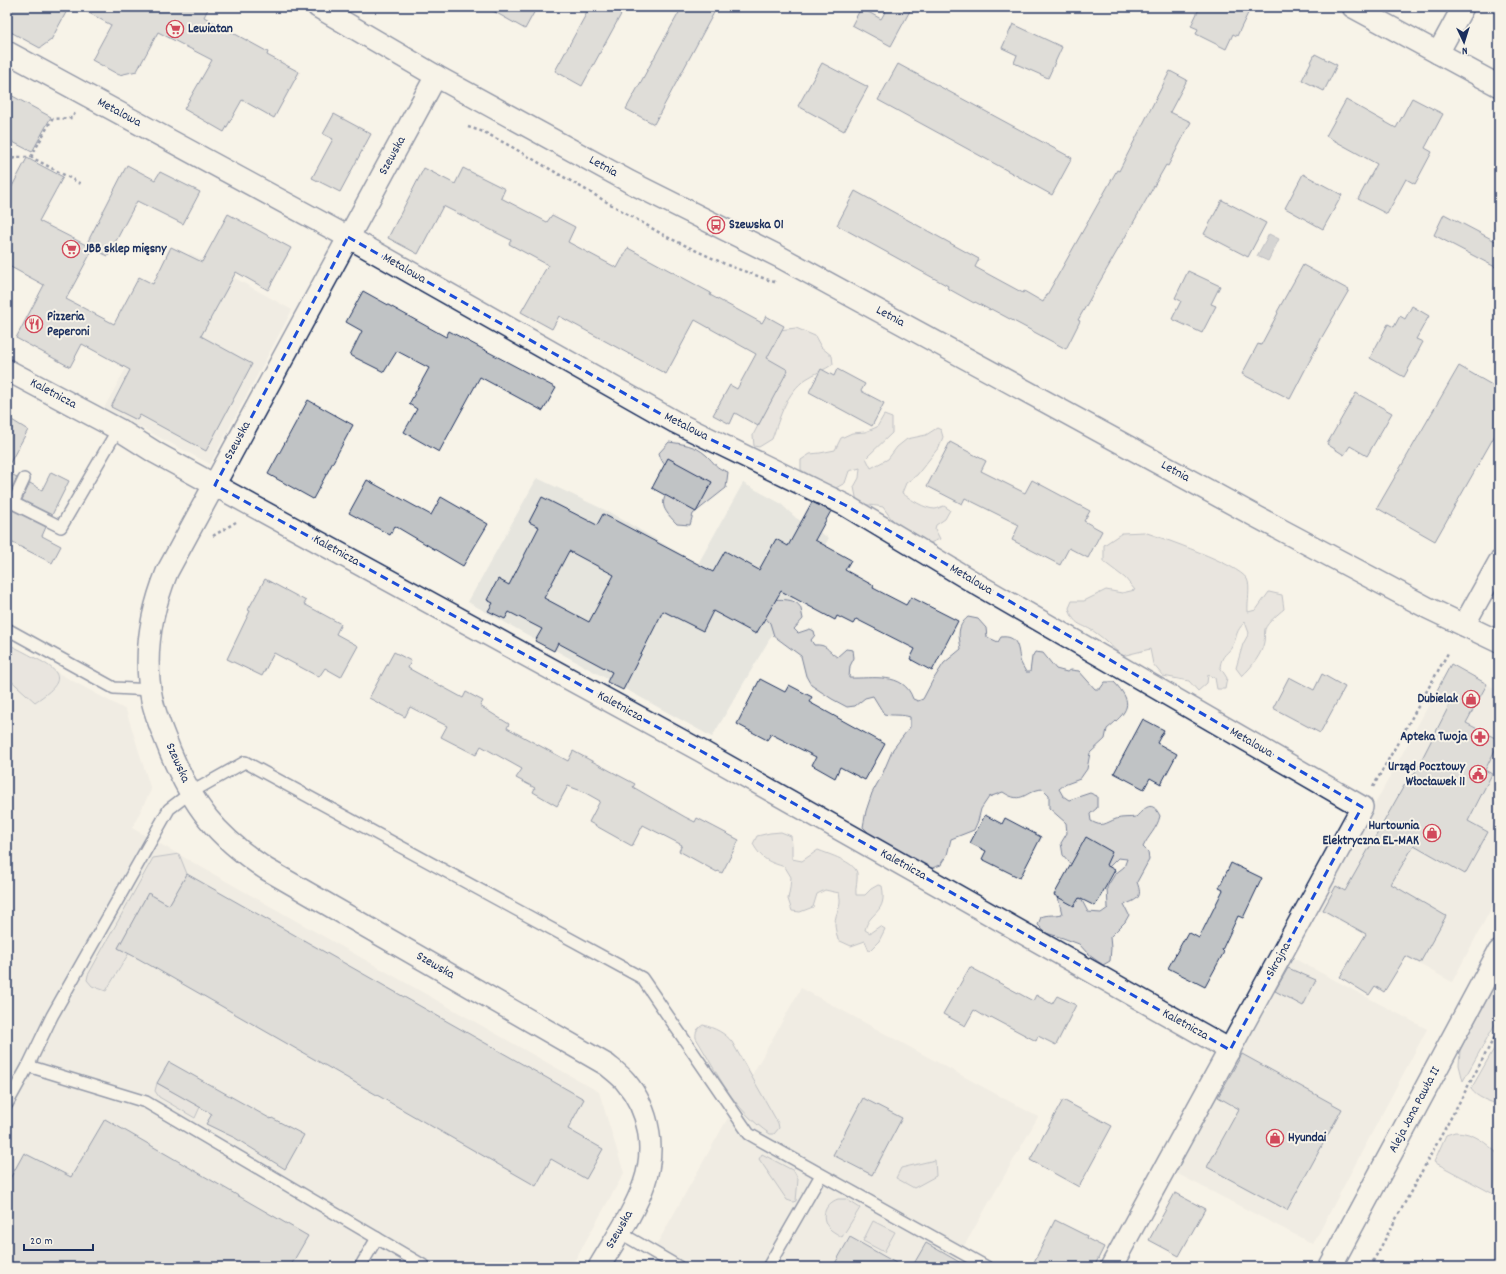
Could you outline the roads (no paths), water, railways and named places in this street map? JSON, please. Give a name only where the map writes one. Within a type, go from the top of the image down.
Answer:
[{"type":"main road","name":"Aleja Jana Pawła II","points":[[1330,1267],[1499,952]]},
{"type":"street","name":"Letnia","points":[[318,7],[436,76],[666,201],[780,257],[1257,517],[1428,608],[1499,642]]},
{"type":"street","points":[[1353,7],[1499,86]]},
{"type":"street","points":[[1438,53],[1463,7]]},
{"type":"street","name":"Metalowa","points":[[7,52],[348,237],[675,422],[845,505],[980,586],[1362,807]]},
{"type":"street","name":"Szewska","points":[[436,76],[175,557],[161,587],[153,617],[150,638],[149,664],[152,701],[174,760],[190,793],[200,810],[226,839],[255,862],[602,1062],[625,1081],[638,1098],[646,1120],[650,1141],[649,1160],[644,1184],[599,1267]]},
{"type":"street","name":"Kaletnicza","points":[[7,370],[118,429],[156,453],[708,755],[1230,1050]]},
{"type":"street","points":[[1464,625],[1499,562]]},
{"type":"street","name":"Letnia","points":[[1464,625],[1499,632]]},
{"type":"street","name":"Skrajna","points":[[1111,1267],[1362,807]]},
{"type":"lane","points":[[24,479],[12,503],[61,528],[118,429]]},
{"type":"lane","points":[[7,628],[114,688],[151,690]]},
{"type":"lane","points":[[7,1104],[28,1066],[52,1016],[169,809],[190,793],[245,762],[642,978],[749,1134],[987,1267]]},
{"type":"lane","points":[[28,1066],[146,1102],[426,1267]]},
{"type":"lane","points":[[768,1267],[821,1175]]},
{"type":"lane","points":[[619,1232],[679,1267]]},
{"type":"lane","points":[[360,1267],[377,1238]]},
{"type":"place","name":"Lewiatan","points":[[175,29]]},
{"type":"place","name":"Szewska 01","points":[[716,225]]},
{"type":"place","name":"JBB sklep mięsny","points":[[71,249]]},
{"type":"place","name":"Pizzeria Peperoni","points":[[34,324]]},
{"type":"place","name":"Dubielak","points":[[1471,699]]},
{"type":"place","name":"Apteka Twoja","points":[[1480,737]]},
{"type":"place","name":"Urząd Pocztowy Włocławek 11","points":[[1478,774]]},
{"type":"place","name":"Hurtownia Elektryczna EL-MAK","points":[[1432,833]]},
{"type":"place","name":"Hyundai","points":[[1275,1138]]}]
